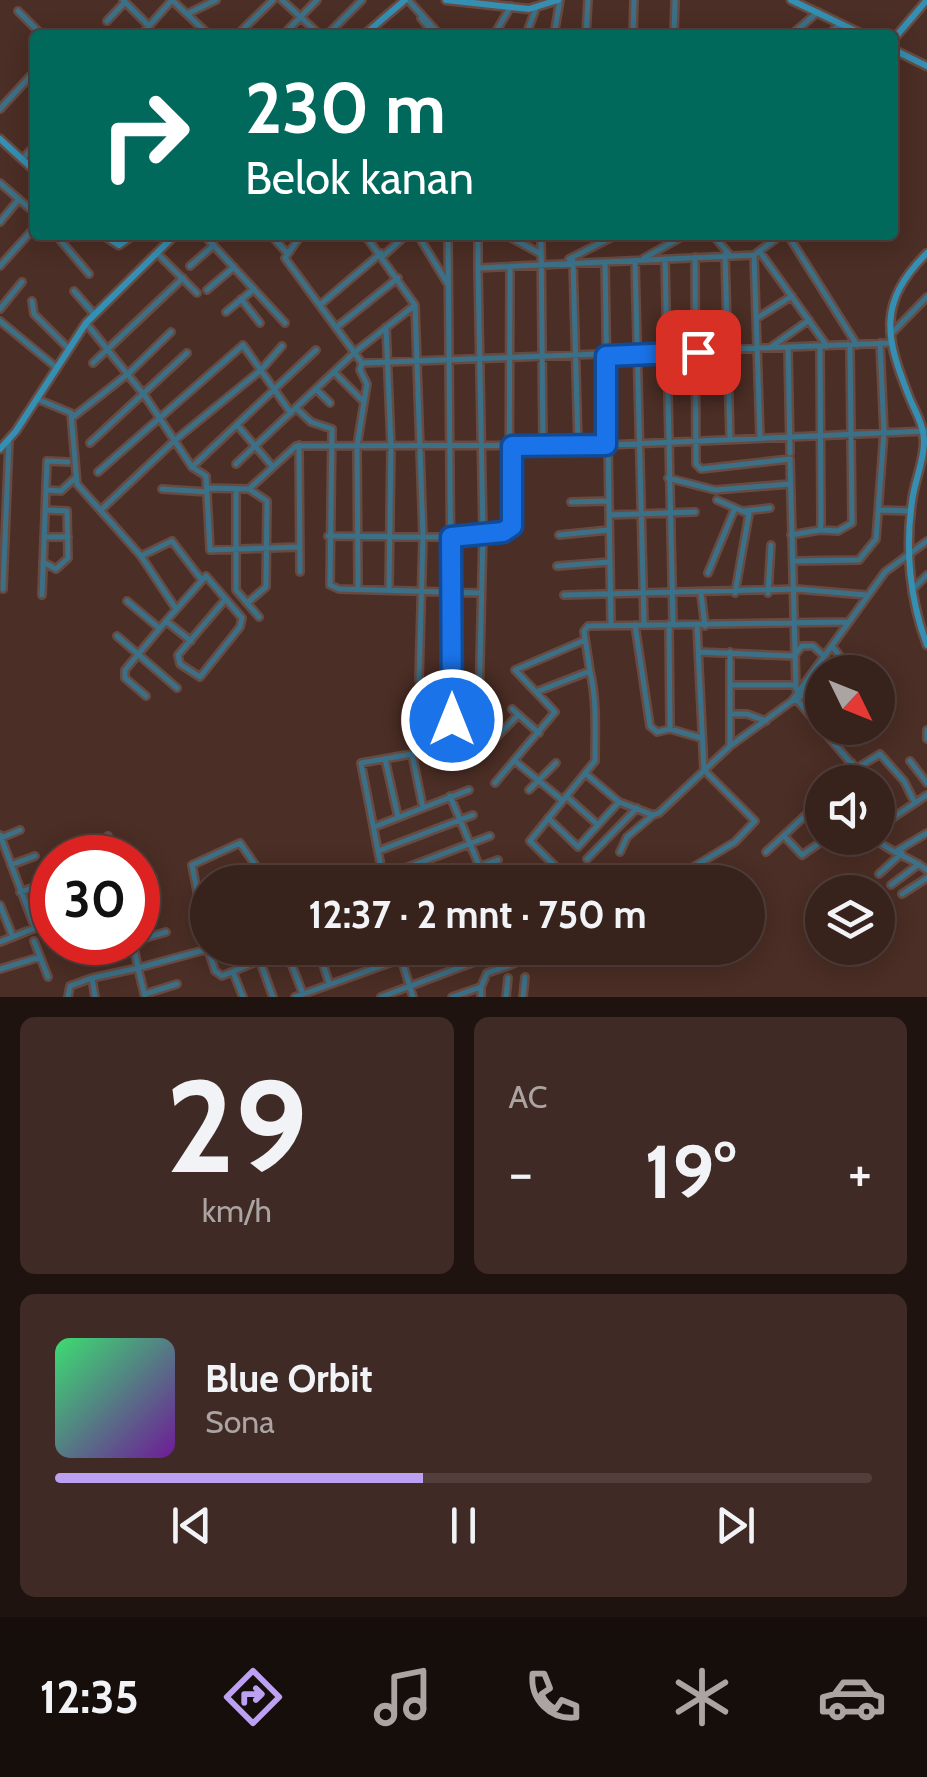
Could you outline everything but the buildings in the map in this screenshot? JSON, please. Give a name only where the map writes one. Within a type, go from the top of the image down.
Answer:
[{"type":"street","points":[[146,30],[172,0],[204,30]]},
{"type":"street","points":[[187,14],[216,0]]},
{"type":"street","points":[[242,30],[272,0]]},
{"type":"street","points":[[282,0],[314,30]]},
{"type":"street","points":[[288,30],[316,0]]},
{"type":"street","points":[[333,30],[362,0]]},
{"type":"street","points":[[406,0],[431,30]]},
{"type":"street","points":[[370,30],[406,0]]},
{"type":"street","points":[[406,0],[433,30]]},
{"type":"street","points":[[446,0],[536,8],[559,0],[555,30]]},
{"type":"street","points":[[586,30],[588,0]]},
{"type":"street","points":[[633,30],[634,0]]},
{"type":"street","points":[[674,30],[676,0]]},
{"type":"street","points":[[791,0],[852,30]]},
{"type":"street","points":[[898,33],[926,0]]},
{"type":"street","points":[[108,21],[124,1],[150,26]]},
{"type":"street","points":[[497,30],[511,6]]},
{"type":"street","points":[[528,30],[536,8]]},
{"type":"street","points":[[18,12],[37,30]]},
{"type":"street","points":[[797,30],[818,12]]},
{"type":"street","points":[[834,30],[841,24]]},
{"type":"street","points":[[898,51],[927,66]]},
{"type":"street","points":[[0,109],[30,76]]},
{"type":"street","points":[[0,139],[30,166]]},
{"type":"street","points":[[22,159],[30,151]]},
{"type":"street","points":[[0,184],[30,209]]},
{"type":"street","points":[[0,222],[19,199]]},
{"type":"street","points":[[1,262],[30,232]]},
{"type":"street","points":[[60,240],[90,274]]},
{"type":"street","points":[[0,449],[86,323],[171,240]]},
{"type":"street","points":[[209,240],[285,323]]},
{"type":"street","points":[[276,240],[286,252]]},
{"type":"street","points":[[298,240],[285,258],[355,352],[367,384],[357,446],[358,588]]},
{"type":"street","points":[[370,240],[415,305],[420,361],[422,536],[419,680]]},
{"type":"street","points":[[321,304],[400,240]]},
{"type":"street","points":[[421,240],[447,282]]},
{"type":"street","points":[[448,240],[452,720]]},
{"type":"street","points":[[478,240],[483,533],[479,705]]},
{"type":"street","points":[[515,240],[540,254]]},
{"type":"street","points":[[542,240],[544,446]]},
{"type":"street","points":[[569,261],[607,240]]},
{"type":"street","points":[[638,261],[676,240]]},
{"type":"street","points":[[717,240],[727,254],[730,440]]},
{"type":"street","points":[[478,268],[757,253],[777,240]]},
{"type":"street","points":[[788,240],[854,345],[852,522],[838,530],[790,535]]},
{"type":"street","points":[[190,266],[214,245]]},
{"type":"street","points":[[757,253],[792,296],[824,347],[820,530]]},
{"type":"street","points":[[757,253],[760,438]]},
{"type":"street","points":[[927,253],[903,276],[896,292],[891,334],[925,430],[911,511],[910,557],[912,590],[927,645]]},
{"type":"street","points":[[158,254],[197,293]]},
{"type":"street","points":[[696,257],[698,468],[790,459],[790,535],[796,589],[791,623],[794,700]]},
{"type":"street","points":[[665,259],[672,593],[670,729]]},
{"type":"street","points":[[569,261],[578,446]]},
{"type":"street","points":[[638,261],[636,354],[644,624]]},
{"type":"street","points":[[605,264],[611,625]]},
{"type":"street","points":[[207,290],[234,267]]},
{"type":"street","points":[[328,536],[451,537],[503,532],[512,526],[510,267]]},
{"type":"street","points":[[93,364],[183,278]]},
{"type":"street","points":[[338,326],[398,278]]},
{"type":"street","points":[[0,309],[22,282]]},
{"type":"street","points":[[226,312],[254,289]]},
{"type":"street","points":[[74,291],[94,314]]},
{"type":"street","points":[[757,318],[792,296]]},
{"type":"street","points":[[891,334],[927,298]]},
{"type":"street","points":[[241,300],[260,323]]},
{"type":"street","points":[[32,301],[34,314],[68,348]]},
{"type":"street","points":[[236,464],[355,352],[415,305]]},
{"type":"street","points":[[771,348],[809,320]]},
{"type":"street","points":[[0,321],[58,368]]},
{"type":"street","points":[[86,323],[110,348],[192,467],[206,476],[210,550],[300,547]]},
{"type":"street","points":[[386,327],[392,446],[389,590]]},
{"type":"street","points":[[73,417],[128,374],[170,332]]},
{"type":"street","points":[[793,562],[859,560],[876,539],[884,432],[880,343]]},
{"type":"street","points":[[362,363],[892,343]]},
{"type":"street","points":[[98,472],[244,345],[294,411],[332,429],[330,585],[420,593],[481,593]]},
{"type":"street","points":[[102,509],[174,441],[261,370],[282,346]]},
{"type":"street","points":[[788,346],[790,454]]},
{"type":"street","points":[[192,467],[276,392],[316,350]]},
{"type":"street","points":[[90,442],[188,353]]},
{"type":"street","points":[[334,372],[362,400]]},
{"type":"street","points":[[316,390],[330,403]]},
{"type":"street","points":[[37,399],[68,410],[73,417],[74,480],[141,556],[176,609]]},
{"type":"street","points":[[238,426],[272,467]]},
{"type":"street","points":[[249,489],[299,446],[578,446],[925,430]]},
{"type":"street","points":[[3,589],[9,440]]},
{"type":"street","points":[[299,446],[300,572]]},
{"type":"street","points":[[42,594],[47,461],[68,462]]},
{"type":"street","points":[[668,478],[715,490],[790,484]]},
{"type":"street","points":[[46,490],[61,491],[74,480]]},
{"type":"street","points":[[162,488],[249,489],[267,501],[266,588],[247,603]]},
{"type":"street","points":[[236,489],[236,590],[259,617]]},
{"type":"street","points":[[717,500],[749,514],[735,593]]},
{"type":"street","points":[[572,502],[608,501]]},
{"type":"street","points":[[708,572],[735,508]]},
{"type":"street","points":[[742,512],[770,508]]},
{"type":"street","points":[[43,562],[50,568],[63,565],[68,558],[67,512],[45,510]]},
{"type":"street","points":[[877,510],[911,511]]},
{"type":"street","points":[[608,515],[696,512]]},
{"type":"street","points":[[559,536],[609,530]]},
{"type":"street","points":[[44,537],[68,537]]},
{"type":"street","points":[[141,556],[172,541],[201,579]]},
{"type":"street","points":[[825,655],[885,572],[927,541]]},
{"type":"street","points":[[768,593],[771,545]]},
{"type":"street","points":[[557,566],[610,562]]},
{"type":"street","points":[[912,590],[927,575]]},
{"type":"street","points":[[146,696],[123,674],[137,655],[201,579],[210,578],[242,623],[200,676],[178,659],[224,601]]},
{"type":"street","points":[[564,595],[768,593],[796,589],[866,595]]},
{"type":"street","points":[[695,865],[755,824],[704,770],[701,593]]},
{"type":"street","points":[[127,600],[160,629]]},
{"type":"street","points":[[919,621],[927,614]]},
{"type":"street","points":[[166,622],[190,640]]},
{"type":"street","points":[[554,865],[530,840],[596,758],[591,722],[597,703],[585,640],[588,626],[848,622]]},
{"type":"street","points":[[634,624],[650,726],[658,732],[670,729],[701,738]]},
{"type":"street","points":[[117,636],[177,688]]},
{"type":"street","points":[[495,783],[555,712],[515,670],[585,640]]},
{"type":"street","points":[[699,652],[794,656],[807,646],[822,655]]},
{"type":"street","points":[[832,646],[839,655]]},
{"type":"street","points":[[730,652],[730,746]]},
{"type":"street","points":[[536,692],[590,671]]},
{"type":"street","points":[[731,685],[796,687],[805,677]]},
{"type":"street","points":[[620,852],[627,837],[730,746],[805,689]]},
{"type":"street","points":[[794,700],[805,707]]},
{"type":"street","points":[[481,753],[515,712],[539,733]]},
{"type":"street","points":[[730,714],[747,714],[766,721]]},
{"type":"street","points":[[927,730],[927,738]]},
{"type":"street","points":[[836,745],[854,765]]},
{"type":"street","points":[[380,865],[362,763],[412,754],[423,808]]},
{"type":"street","points":[[857,765],[875,754],[885,756],[891,765]]},
{"type":"street","points":[[385,758],[398,817]]},
{"type":"street","points":[[514,761],[598,824]]},
{"type":"street","points":[[910,761],[927,783]]},
{"type":"street","points":[[529,790],[556,762]]},
{"type":"street","points":[[895,772],[915,804]]},
{"type":"street","points":[[586,773],[619,802],[653,816]]},
{"type":"street","points":[[374,827],[469,790]]},
{"type":"street","points":[[895,816],[927,795]]},
{"type":"street","points":[[450,796],[480,865]]},
{"type":"street","points":[[548,818],[578,847],[619,802]]},
{"type":"street","points":[[588,859],[637,808]]},
{"type":"street","points":[[378,851],[473,815]]},
{"type":"street","points":[[766,852],[805,815]]},
{"type":"street","points":[[0,942],[35,928],[1,837],[20,830]]},
{"type":"street","points":[[880,874],[899,853],[927,833]]},
{"type":"street","points":[[419,865],[490,836]]},
{"type":"street","points":[[784,836],[802,855],[805,853]]},
{"type":"street","points":[[195,865],[240,843],[254,865]]},
{"type":"street","points":[[895,853],[919,864],[927,874],[902,894]]},
{"type":"street","points":[[11,865],[30,858]]},
{"type":"street","points":[[483,865],[498,860]]},
{"type":"street","points":[[895,883],[919,864]]},
{"type":"street","points":[[20,892],[30,889]]},
{"type":"street","points":[[0,904],[13,937]]},
{"type":"street","points":[[160,934],[166,932]]},
{"type":"street","points":[[68,997],[68,988],[92,978],[190,953]]},
{"type":"street","points":[[0,969],[30,960]]},
{"type":"street","points":[[43,965],[48,977]]},
{"type":"street","points":[[137,965],[145,995],[177,984]]},
{"type":"street","points":[[214,965],[217,975],[250,965]]},
{"type":"street","points":[[261,965],[273,997]]},
{"type":"street","points":[[293,965],[304,996]]},
{"type":"street","points":[[324,965],[329,982]]},
{"type":"street","points":[[295,997],[379,965]]},
{"type":"street","points":[[404,965],[414,997]]},
{"type":"street","points":[[380,997],[463,965]]},
{"type":"street","points":[[481,997],[480,987],[487,973],[508,966]]},
{"type":"street","points":[[233,972],[243,997]]},
{"type":"street","points":[[508,978],[510,997],[523,996],[524,976]]},
{"type":"street","points":[[92,978],[94,997]]},
{"type":"street","points":[[453,997],[480,987]]},
{"type":"route","points":[[452,720],[451,537],[503,532],[512,526],[512,446],[606,445],[606,356],[698,352]]}]
